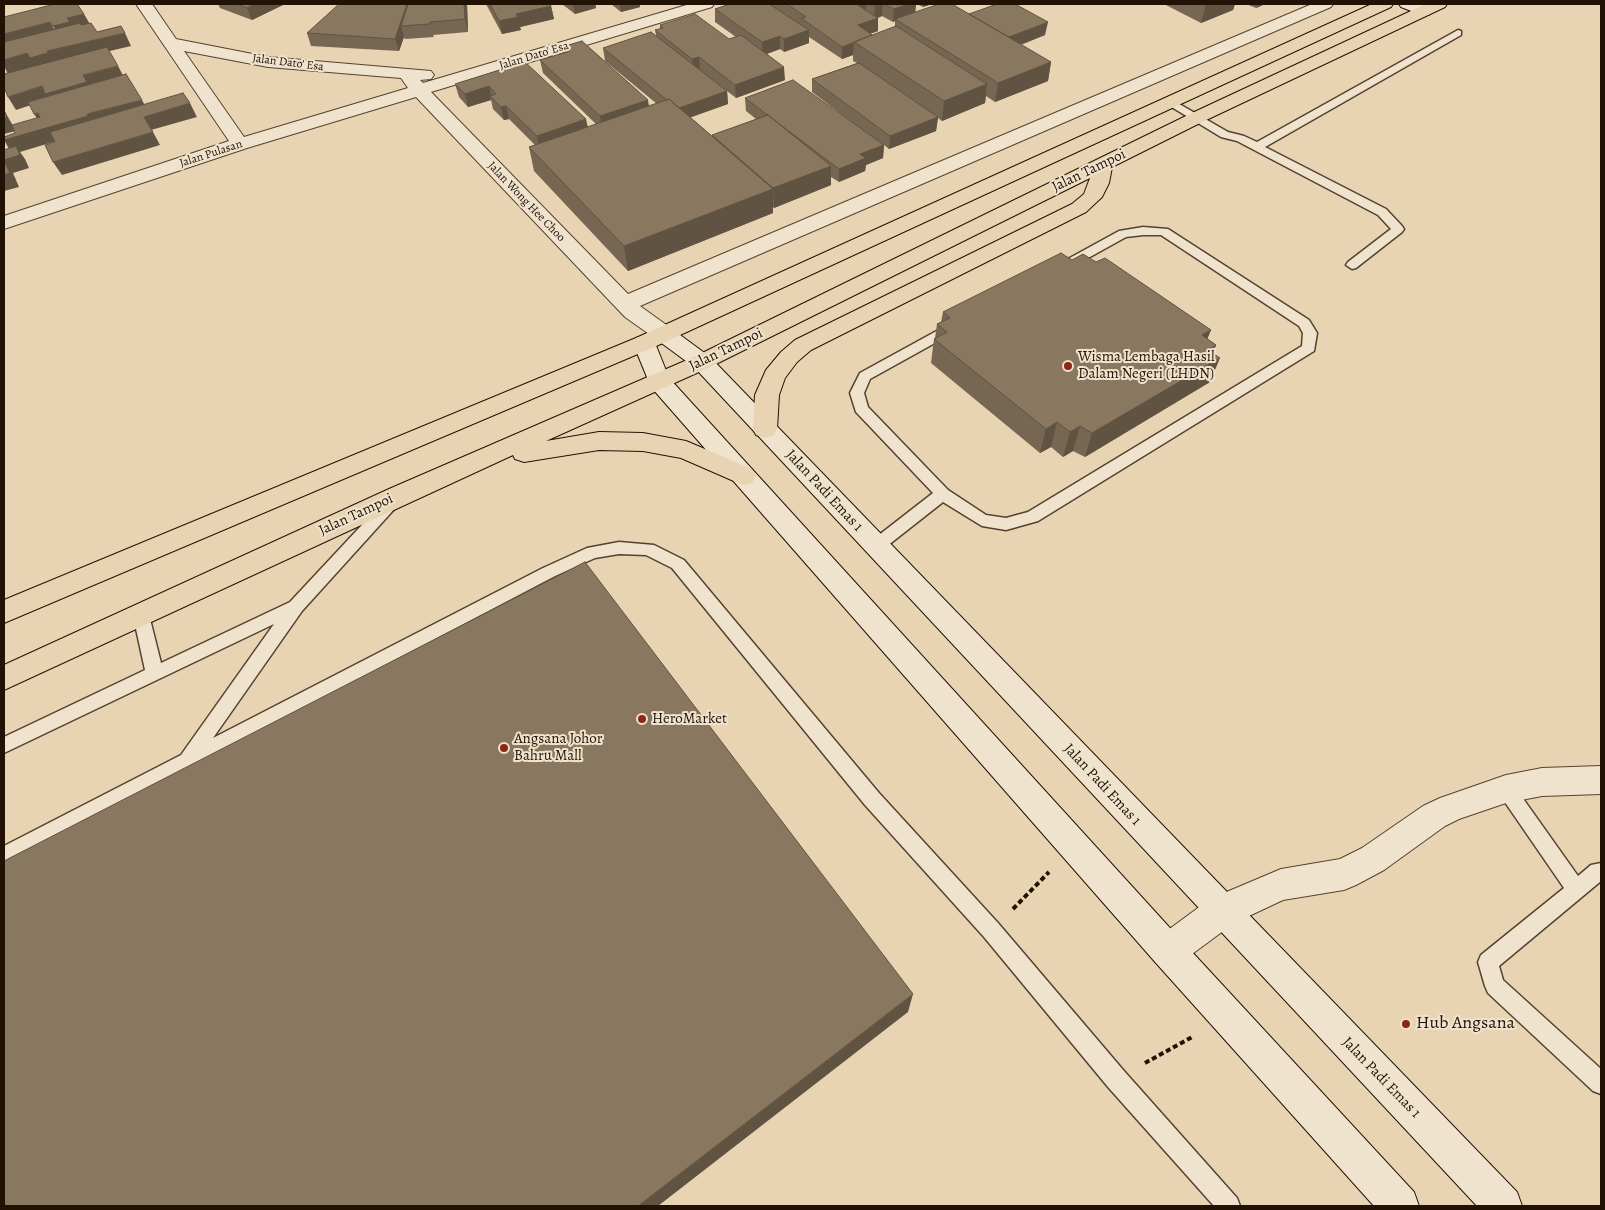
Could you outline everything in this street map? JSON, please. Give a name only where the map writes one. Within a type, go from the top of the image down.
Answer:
[{"type":"main road","name":"Jalan Tampoi","points":[[11,604],[654,338],[1384,4]]},
{"type":"main road","name":"Jalan Tampoi","points":[[4,678],[398,496],[702,362],[1196,118],[1432,7]]},
{"type":"main road","points":[[766,429],[767,395],[774,376],[789,357],[803,345],[1079,208],[1092,197],[1099,183],[1103,165]]},
{"type":"main road","points":[[476,462],[561,445],[598,441],[643,442],[686,450],[743,476]]},
{"type":"street","points":[[144,4],[172,42],[240,144]]},
{"type":"street","name":"Jalan Dato' Esa","points":[[420,91],[482,72],[665,9],[706,4]]},
{"type":"street","points":[[629,308],[1325,4]]},
{"type":"street","points":[[1407,4],[1432,7]]},
{"type":"street","name":"Jalan Dato’ Esa","points":[[172,42],[268,62],[442,76],[482,72]]},
{"type":"street","points":[[406,74],[420,91]]},
{"type":"street","name":"Jalan Wong Hee Choo","points":[[420,91],[629,308],[654,338],[659,381]]},
{"type":"street","name":"Jalan Pulasan","points":[[4,223],[240,144],[420,91]]},
{"type":"street","name":"Jalan Padi Emas 1","points":[[654,338],[702,362],[1504,1206]]},
{"type":"street","points":[[659,381],[1074,847],[1400,1206]]},
{"type":"street","points":[[1168,951],[1222,911],[1281,885],[1344,874],[1373,860],[1434,816],[1451,808],[1506,788],[1542,782],[1601,780]]},
{"type":"lane","points":[[1257,147],[1458,33]]},
{"type":"lane","points":[[1170,103],[1225,135],[1240,138],[1382,212],[1398,229],[1352,265]]},
{"type":"lane","points":[[1143,231],[1164,232],[1304,323],[1310,334],[1309,348],[1033,517],[1006,524],[982,520],[943,494],[861,409],[857,393],[865,376],[1123,234],[1143,231]]},
{"type":"lane","points":[[876,546],[943,494]]},
{"type":"lane","points":[[186,762],[296,606],[398,496]]},
{"type":"lane","points":[[4,856],[558,568],[594,552],[619,548],[648,549],[678,564],[872,799],[991,930],[1116,1079],[1229,1206]]},
{"type":"lane","points":[[4,745],[296,606]]},
{"type":"lane","points":[[141,615],[155,674]]},
{"type":"lane","points":[[1506,788],[1576,889]]},
{"type":"lane","points":[[1601,872],[1598,872],[1576,889],[1488,962],[1495,986],[1601,1083]]},
{"type":"path","points":[[991,930],[1074,847]]},
{"type":"path","points":[[1116,1079],[1228,1018]]},
{"type":"building","points":[[55,4],[77,4],[84,14],[67,18],[70,22],[53,26],[50,22],[4,34],[4,17]]},
{"type":"building","points":[[237,4],[255,4],[247,8]]},
{"type":"building","points":[[339,4],[407,4],[395,39],[307,33]]},
{"type":"building","points":[[408,4],[464,4],[465,19],[401,26]]},
{"type":"building","points":[[490,4],[550,4],[551,6],[516,14],[518,17],[499,21]]},
{"type":"building","points":[[730,4],[769,4],[809,30],[784,39],[780,36],[762,42],[715,9]]},
{"type":"building","points":[[787,4],[856,4],[878,18],[858,25],[872,35],[842,47],[801,18],[806,17]]},
{"type":"building","points":[[884,4],[909,4],[894,9]]},
{"type":"building","points":[[939,4],[952,4],[1051,62],[998,83],[895,19]]},
{"type":"building","points":[[997,4],[1015,4],[1048,22],[1009,37],[969,14]]},
{"type":"building","points":[[695,14],[729,39],[741,35],[784,67],[735,85],[699,57],[692,59],[655,30],[663,28],[660,25]]},
{"type":"building","points":[[80,23],[81,25],[91,23],[97,32],[121,26],[125,33],[47,51],[48,53],[30,58],[27,53],[4,60],[4,42]]},
{"type":"building","points":[[896,26],[987,84],[944,101],[854,42]]},
{"type":"building","points":[[651,32],[727,91],[679,108],[603,48]]},
{"type":"building","points":[[582,41],[648,100],[600,116],[540,60],[570,51],[565,46]]},
{"type":"building","points":[[107,47],[118,66],[83,75],[87,82],[45,94],[42,86],[8,97],[4,87],[4,74]]},
{"type":"building","points":[[525,62],[586,119],[537,136],[506,106],[501,107],[490,96],[496,94],[489,86],[465,94],[455,84]]},
{"type":"building","points":[[859,63],[938,117],[890,136],[812,79]]},
{"type":"building","points":[[126,74],[142,100],[87,114],[88,116],[4,140],[4,137],[15,133],[12,125],[40,117],[38,113],[34,114],[28,102]]},
{"type":"building","points":[[793,80],[884,145],[860,154],[866,158],[839,169],[745,98]]},
{"type":"building","points":[[183,93],[190,103],[144,117],[153,132],[53,162],[45,145],[55,142],[50,132]]},
{"type":"building","points":[[669,99],[773,189],[624,246],[529,147]]},
{"type":"building","points":[[768,115],[831,166],[773,188],[712,135]]},
{"type":"building","points":[[16,146],[20,155],[4,160],[4,150]]},
{"type":"building","points":[[4,160],[10,173],[4,175]]},
{"type":"building","name":"Wisma Lembaga Hasil Dalam Negeri (LHDN)","points":[[1061,253],[1072,260],[1083,254],[1096,262],[1105,258],[1211,330],[1202,335],[1216,345],[1208,350],[1220,358],[1092,433],[1080,426],[1070,432],[1057,422],[1046,429],[934,339],[947,332],[937,324],[950,318],[943,312]]},
{"type":"building","name":"Angsana Johor Bahru Mall","points":[[585,562],[913,994],[638,1206],[4,1206],[4,861]]},
{"type":"place","name":"Wisma Lembaga Hasil Dalam Negeri (LHDN)","points":[[1068,366]]},
{"type":"place","name":"HeroMarket","points":[[642,719]]},
{"type":"place","name":"Angsana Johor Bahru Mall","points":[[504,748]]},
{"type":"place","name":"Hub Angsana","points":[[1406,1024]]}]
